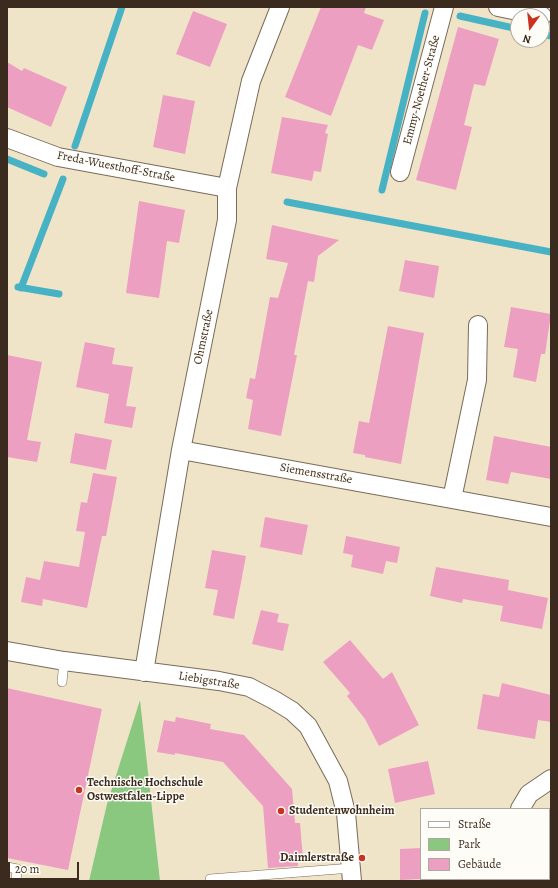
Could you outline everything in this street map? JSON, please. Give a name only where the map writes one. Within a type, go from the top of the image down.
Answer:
[{"type":"street","name":"Ohmstraße","points":[[144,672],[181,450],[227,220],[227,188],[251,80],[280,7]]},
{"type":"street","name":"Emmy-Noether-Straße","points":[[400,172],[444,7]]},
{"type":"street","points":[[498,7],[510,9]]},
{"type":"street","name":"Freda-Wuesthoff-Straße","points":[[7,138],[58,157],[227,188]]},
{"type":"street","points":[[452,499],[477,380],[478,325]]},
{"type":"street","name":"Siemensstraße","points":[[181,450],[551,517]]},
{"type":"street","name":"Liebigstraße","points":[[7,651],[64,661],[219,681],[249,687],[280,704],[308,726],[338,781],[346,812],[352,875]]},
{"type":"street","points":[[521,808],[529,794],[551,779]]},
{"type":"lane","points":[[62,682],[64,661]]},
{"type":"lane","points":[[7,867],[17,869],[16,881]]},
{"type":"lane","points":[[210,879],[352,875]]},
{"type":"green space","points":[[140,700],[160,881],[89,881],[107,804]]},
{"type":"building","points":[[321,7],[366,7],[364,13],[384,20],[372,50],[358,45],[331,116],[285,97]]},
{"type":"building","points":[[193,11],[227,24],[210,67],[176,54]]},
{"type":"building","points":[[458,27],[499,39],[485,86],[474,84],[464,125],[472,127],[456,190],[416,180]]},
{"type":"building","points":[[7,62],[22,71],[24,68],[67,87],[51,127],[7,107]]},
{"type":"building","points":[[163,95],[195,101],[185,154],[153,147]]},
{"type":"building","points":[[282,117],[328,125],[325,133],[328,134],[321,172],[314,171],[312,181],[271,173]]},
{"type":"building","points":[[139,201],[185,210],[179,243],[167,241],[159,298],[126,293]]},
{"type":"building","points":[[272,225],[339,240],[318,256],[314,282],[308,281],[294,355],[297,355],[281,436],[248,429],[253,400],[246,398],[250,378],[255,379],[270,297],[278,298],[288,263],[266,259]]},
{"type":"building","points":[[405,260],[439,266],[434,298],[399,291]]},
{"type":"building","points":[[511,307],[551,314],[545,354],[541,354],[536,382],[513,377],[518,349],[504,347]]},
{"type":"building","points":[[388,326],[424,333],[401,464],[365,457],[365,455],[353,453],[359,421],[369,423]]},
{"type":"building","points":[[85,342],[115,348],[112,364],[133,367],[126,406],[136,407],[132,428],[104,423],[109,394],[76,387]]},
{"type":"building","points":[[7,355],[42,362],[27,440],[41,442],[37,462],[7,457]]},
{"type":"building","points":[[75,433],[112,440],[106,470],[70,463]]},
{"type":"building","points":[[494,436],[551,447],[551,479],[511,472],[508,484],[486,480]]},
{"type":"building","points":[[93,473],[117,477],[106,536],[102,536],[87,608],[43,599],[42,606],[21,602],[26,577],[40,580],[44,561],[79,567],[85,532],[76,531],[81,502],[87,503]]},
{"type":"building","points":[[265,517],[308,525],[302,555],[260,547]]},
{"type":"building","points":[[346,536],[400,547],[397,563],[386,561],[383,574],[351,567],[353,555],[343,553]]},
{"type":"building","points":[[212,550],[246,556],[234,619],[213,615],[218,590],[205,588]]},
{"type":"building","points":[[436,567],[509,580],[508,590],[548,598],[542,629],[500,621],[503,606],[463,599],[462,603],[430,596]]},
{"type":"building","points":[[261,610],[279,614],[277,622],[289,624],[283,651],[252,644]]},
{"type":"building","points":[[350,640],[383,679],[392,672],[419,725],[379,746],[365,719],[347,696],[350,693],[323,662]]},
{"type":"building","points":[[502,683],[551,695],[551,722],[538,720],[535,739],[477,729],[483,694],[499,697]]},
{"type":"building","points":[[7,688],[102,709],[68,870],[7,858]]},
{"type":"building","points":[[176,717],[211,724],[210,729],[244,735],[292,789],[295,823],[300,823],[303,859],[298,859],[298,866],[268,868],[263,806],[223,762],[175,753],[175,755],[157,752],[164,720],[175,722]]},
{"type":"building","points":[[428,761],[435,794],[395,803],[388,769]]},
{"type":"building","points":[[420,848],[420,879],[400,880],[400,849]]},
{"type":"waterway","points":[[75,146],[122,7]]},
{"type":"waterway","points":[[382,190],[425,13]]},
{"type":"waterway","points":[[460,16],[510,27]]},
{"type":"waterway","points":[[7,159],[44,174]]},
{"type":"waterway","points":[[21,288],[63,179]]},
{"type":"waterway","points":[[287,202],[551,252]]},
{"type":"waterway","points":[[18,287],[59,294]]},
{"type":"place","name":"Technische Hochschule Ostwestfalen-Lippe","points":[[79,790]]},
{"type":"place","name":"Studentenwohnheim","points":[[281,811]]},
{"type":"place","name":"Daimlerstraße","points":[[362,858]]}]
